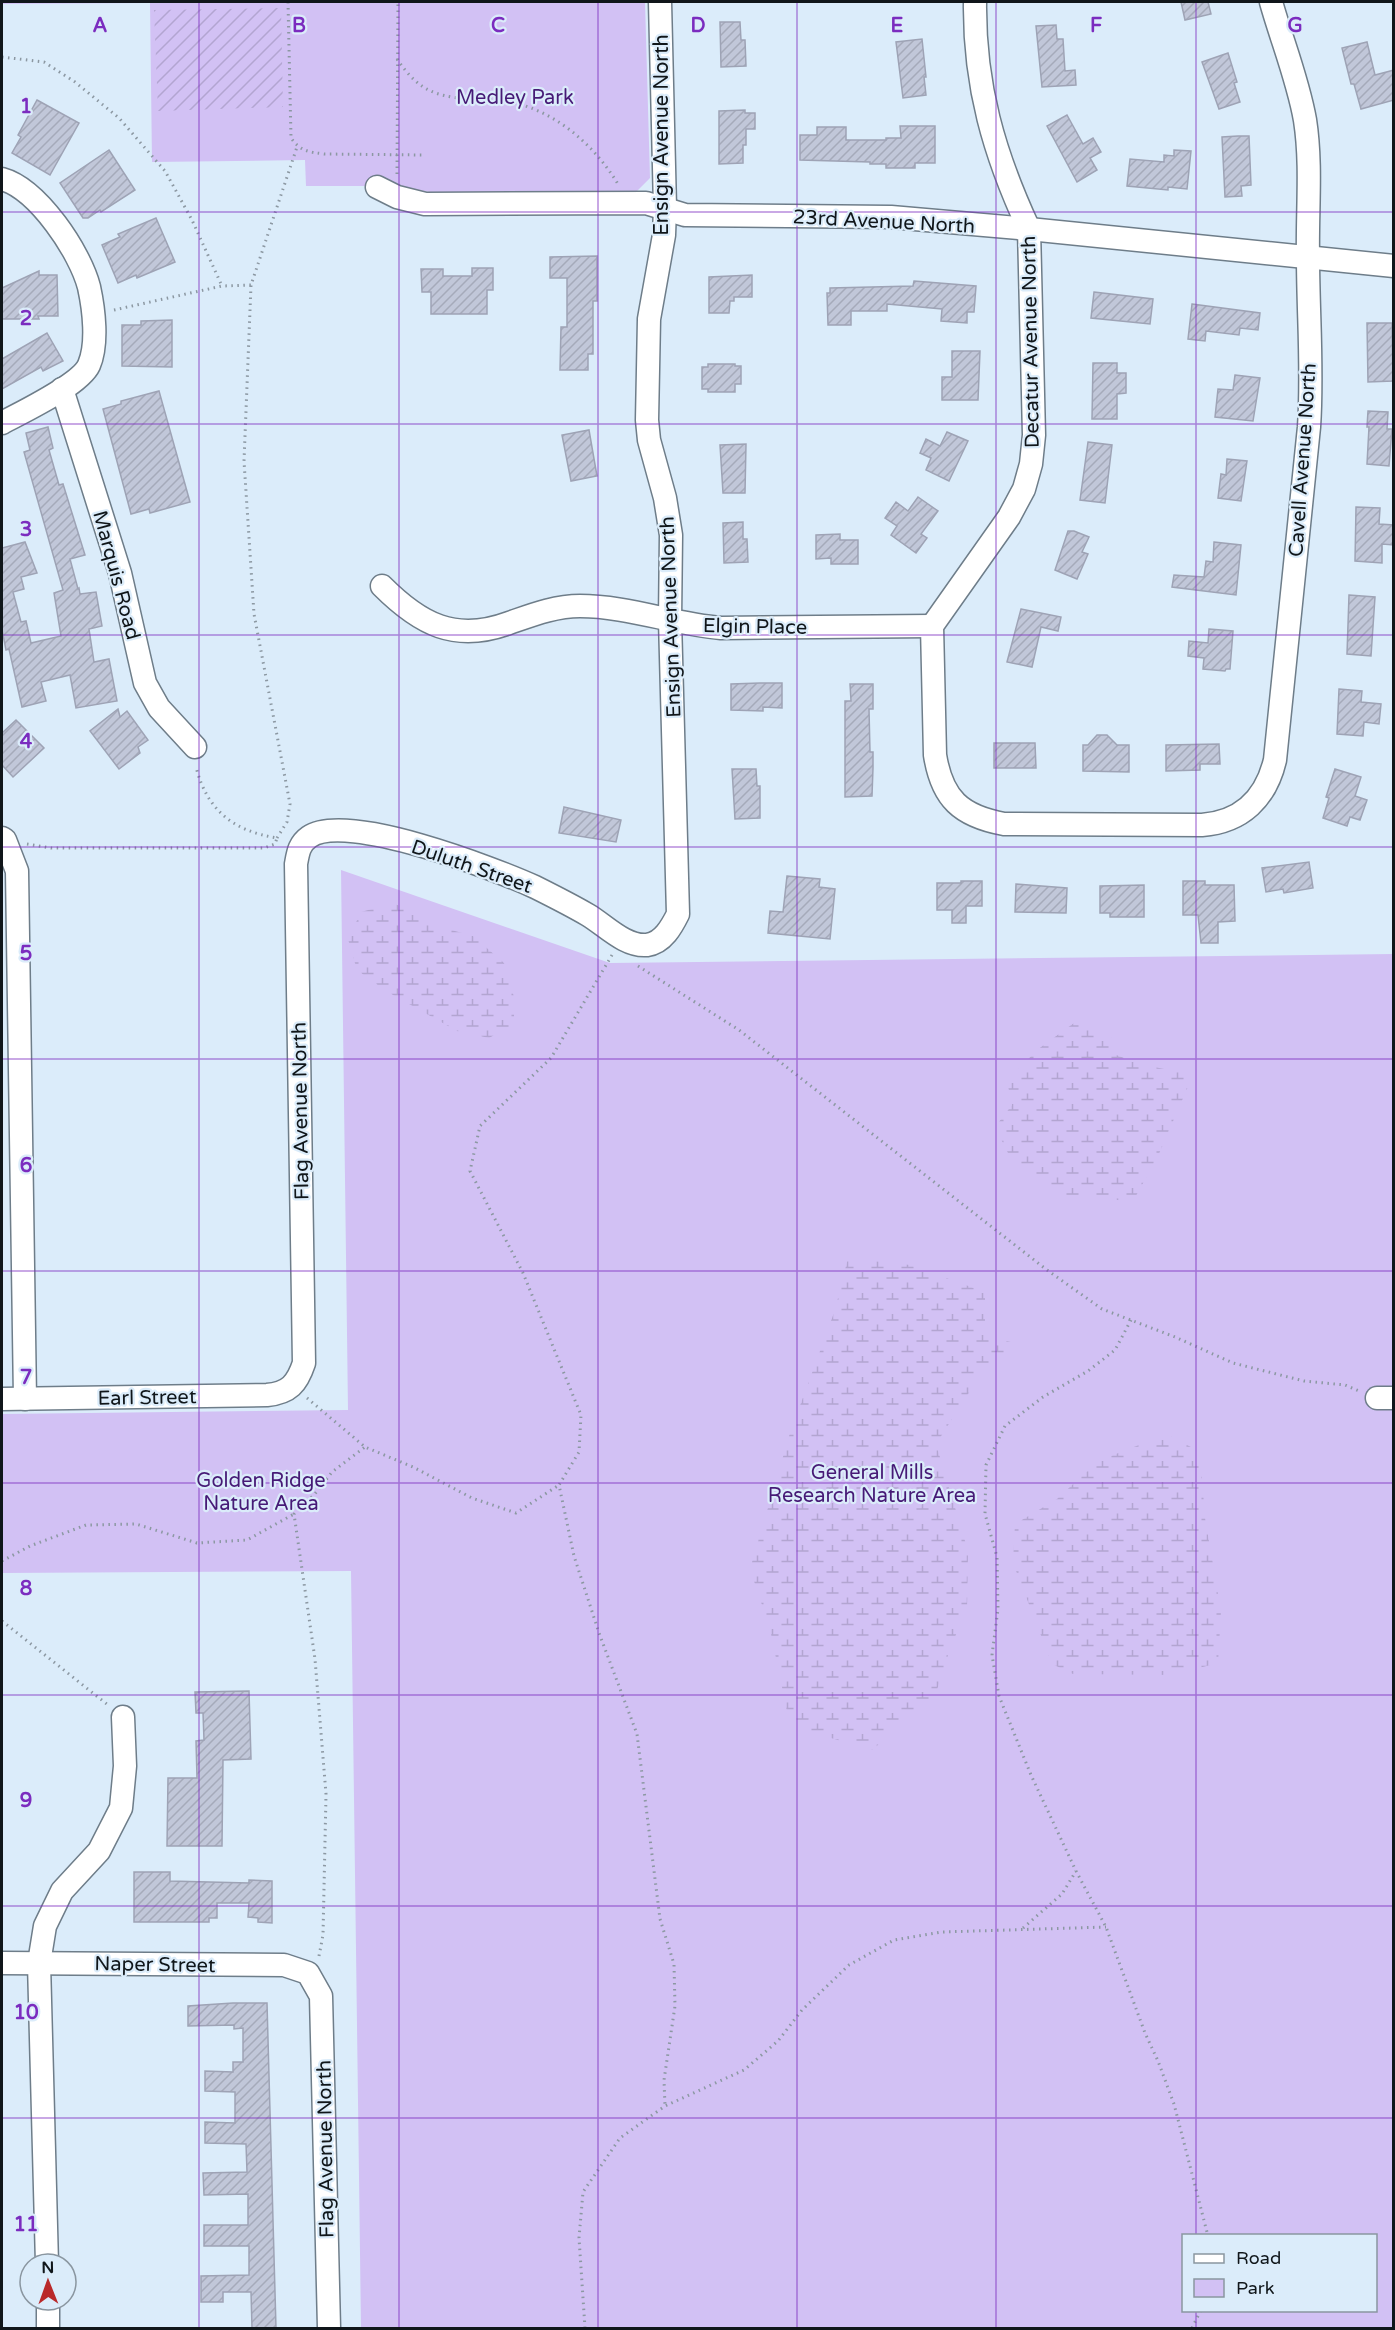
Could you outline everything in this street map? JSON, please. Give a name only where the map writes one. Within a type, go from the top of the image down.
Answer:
[{"type":"street","name":"Ensign Avenue North","points":[[614,943],[647,945],[658,941],[670,930],[678,914],[669,518],[649,440],[647,420],[649,319],[664,235],[665,208],[660,2]]},
{"type":"street","name":"Decatur Avenue North","points":[[932,626],[1009,517],[1024,489],[1031,464],[1034,435],[1029,229],[996,145],[982,93],[975,41],[975,2]]},
{"type":"street","name":"Cavell Avenue North","points":[[932,626],[934,755],[938,774],[954,801],[966,812],[981,820],[1004,824],[1219,824],[1249,807],[1271,777],[1275,760],[1311,389],[1308,151],[1305,120],[1271,2]]},
{"type":"street","points":[[2,179],[31,196],[56,225],[79,263],[88,287],[93,314],[94,350],[88,367],[78,378],[2,423]]},
{"type":"street","name":"23rd Avenue North","points":[[387,192],[424,204],[646,203],[685,214],[891,217],[1394,266]]},
{"type":"street","name":"Marquis Road","points":[[62,389],[120,573],[145,682],[159,708],[195,747]]},
{"type":"street","name":"Elgin Place","points":[[382,586],[405,608],[427,622],[446,629],[469,632],[488,630],[542,611],[579,606],[614,609],[693,626],[721,628],[932,626]]},
{"type":"street","name":"Duluth Street","points":[[309,836],[331,830],[358,832],[421,845],[480,864],[536,888],[590,916],[614,943]]},
{"type":"street","name":"Flag Avenue North","points":[[300,1389],[300,1377],[304,1363],[296,864],[298,848],[309,836]]},
{"type":"street","points":[[3,839],[17,871],[25,1399]]},
{"type":"street","name":"Earl Street","points":[[2,1399],[267,1395],[300,1389]]},
{"type":"street","points":[[47,2252],[39,1963],[45,1926],[62,1891],[99,1851],[121,1808],[125,1766],[123,1717]]},
{"type":"street","name":"Naper Street","points":[[2,1963],[284,1965],[308,1973]]},
{"type":"street","name":"Flag Avenue North","points":[[308,1973],[321,1996],[329,2328]]},
{"type":"street","points":[[48,2312],[48,2328]]},
{"type":"path","points":[[288,2],[291,138],[297,147],[308,152],[324,154],[425,155]]},
{"type":"path","points":[[387,192],[396,156],[398,2]]},
{"type":"path","points":[[2,57],[44,62],[75,82],[119,118],[165,171],[192,220],[222,286]]},
{"type":"path","points":[[397,59],[418,85],[433,92],[451,97],[509,101],[530,107],[570,130],[592,148],[608,168],[620,188],[621,203]]},
{"type":"path","points":[[3,839],[51,848],[264,848],[275,844],[287,822],[290,804],[254,614],[244,461],[251,285],[297,147]]},
{"type":"path","points":[[93,314],[222,286],[251,285]]},
{"type":"path","points":[[195,747],[196,769],[211,802],[230,823],[261,836],[277,838]]},
{"type":"path","points":[[300,1389],[305,1396],[365,1447],[413,1467],[472,1498],[516,1513],[559,1485],[579,1452],[581,1415],[523,1273],[470,1171],[480,1126],[551,1058],[613,953],[614,943]]},
{"type":"path","points":[[634,964],[739,1030],[1047,1270],[1102,1309],[1175,1337],[1233,1363],[1305,1381],[1345,1385],[1385,1398]]},
{"type":"path","points":[[1131,1320],[1115,1350],[1088,1371],[1043,1397],[1005,1426],[986,1465],[985,1514],[997,1557],[998,1609],[992,1655],[999,1696],[1031,1775],[1076,1871],[1106,1927],[1174,2104],[1208,2234]]},
{"type":"path","points":[[2,1561],[30,1546],[86,1525],[136,1524],[197,1544],[247,1540],[294,1514],[314,1495],[332,1472],[365,1447]]},
{"type":"path","points":[[559,1485],[574,1556],[599,1634],[637,1734],[660,1918],[674,1964],[675,2006],[664,2080],[665,2106]]},
{"type":"path","points":[[294,1514],[315,1659],[326,1794],[323,1935],[321,1954],[308,1973]]},
{"type":"path","points":[[2,1621],[123,1717]]},
{"type":"path","points":[[1022,1929],[1062,1894],[1076,1871]]},
{"type":"path","points":[[585,2328],[579,2238],[583,2192],[620,2138],[665,2106],[744,2070],[778,2041],[801,2010],[849,1965],[894,1940],[942,1932],[1106,1927]]},
{"type":"path","points":[[1192,2328],[1201,2312]]},
{"type":"green space","name":"Medley Park","points":[[2,2],[645,2],[650,178],[636,192],[450,195],[410,189],[378,176],[373,186],[306,186],[305,160],[152,162],[150,3],[2,4]]},
{"type":"green space","points":[[281,8],[283,107],[158,111],[154,10]]},
{"type":"green space","name":"General Mills Research Nature Area","points":[[341,870],[610,963],[1393,954],[1393,2328],[361,2328],[351,1571],[2,1573],[2,1414],[348,1410]]},
{"type":"green space","points":[[393,903],[455,931],[473,936],[504,963],[514,997],[514,1024],[489,1038],[457,1031],[386,991],[357,970],[348,939],[361,912]]},
{"type":"green space","points":[[1074,1023],[1112,1038],[1111,1053],[1140,1064],[1193,1075],[1158,1156],[1132,1203],[1095,1195],[1067,1201],[1015,1167],[995,1127],[1012,1105],[1007,1081],[1037,1050]]},
{"type":"green space","points":[[848,1258],[910,1265],[985,1292],[985,1336],[1019,1344],[977,1380],[936,1444],[968,1551],[967,1609],[951,1646],[935,1696],[872,1750],[790,1726],[770,1629],[750,1569],[790,1433],[835,1310]]},
{"type":"green space","points":[[1167,1434],[1200,1452],[1205,1518],[1221,1611],[1218,1663],[1172,1675],[1073,1674],[1052,1664],[1013,1563],[1015,1524],[1057,1499],[1098,1461]]},
{"type":"building","points":[[1181,2],[1208,2],[1211,14],[1185,20]]},
{"type":"building","points":[[720,22],[740,22],[741,40],[745,40],[746,66],[721,67]]},
{"type":"building","points":[[1056,25],[1057,39],[1063,39],[1065,71],[1075,70],[1076,85],[1042,87],[1036,26]]},
{"type":"building","points":[[922,39],[926,95],[903,98],[896,42]]},
{"type":"building","points":[[1367,42],[1375,75],[1394,70],[1394,100],[1361,109],[1354,84],[1351,84],[1342,48]]},
{"type":"building","points":[[1228,53],[1237,82],[1234,83],[1240,102],[1219,109],[1202,62]]},
{"type":"building","points":[[37,100],[79,123],[50,175],[12,153],[21,137],[18,135]]},
{"type":"building","points":[[745,110],[745,113],[755,113],[755,129],[746,129],[743,163],[719,164],[719,111]]},
{"type":"building","points":[[1067,115],[1083,144],[1093,138],[1101,152],[1090,158],[1097,170],[1077,182],[1047,126]]},
{"type":"building","points":[[900,126],[935,126],[935,163],[915,163],[915,168],[886,168],[886,164],[870,164],[870,162],[800,160],[800,135],[817,135],[817,127],[846,127],[846,140],[886,140],[886,138],[901,138]]},
{"type":"building","points":[[1249,136],[1251,185],[1241,186],[1242,196],[1225,197],[1222,137]]},
{"type":"building","points":[[109,150],[135,190],[101,212],[100,210],[88,218],[83,218],[60,183]]},
{"type":"building","points":[[1174,150],[1191,151],[1187,189],[1168,187],[1168,190],[1127,186],[1130,159],[1164,162],[1164,155],[1174,156]]},
{"type":"building","points":[[156,218],[175,262],[137,278],[136,275],[118,283],[102,245],[120,237],[118,234]]},
{"type":"building","points":[[597,256],[597,301],[593,301],[593,354],[588,354],[588,370],[560,370],[561,327],[567,327],[567,278],[550,278],[550,257]]},
{"type":"building","points":[[472,268],[493,268],[493,290],[487,290],[487,314],[431,314],[431,292],[422,292],[421,269],[443,269],[443,276],[472,276]]},
{"type":"building","points":[[39,271],[39,275],[57,275],[58,316],[38,316],[39,319],[2,319],[2,288]]},
{"type":"building","points":[[752,275],[752,297],[734,297],[734,301],[730,301],[729,313],[709,313],[709,277]]},
{"type":"building","points":[[914,281],[976,286],[974,312],[967,312],[967,323],[941,321],[942,309],[887,304],[887,311],[851,311],[851,325],[828,325],[827,293],[830,293],[830,288],[913,286]]},
{"type":"building","points":[[1094,292],[1153,299],[1150,324],[1091,318]]},
{"type":"building","points":[[1192,304],[1260,313],[1258,330],[1240,328],[1239,335],[1206,331],[1205,341],[1188,339]]},
{"type":"building","points":[[172,320],[172,367],[122,366],[122,325],[141,325],[141,321]]},
{"type":"building","points":[[1367,323],[1392,323],[1393,381],[1368,382]]},
{"type":"building","points":[[47,333],[63,361],[43,371],[41,367],[2,389],[2,359]]},
{"type":"building","points":[[952,351],[980,351],[978,400],[942,400],[942,377],[952,377]]},
{"type":"building","points":[[1093,363],[1117,363],[1117,373],[1126,373],[1126,393],[1117,394],[1117,419],[1092,419]]},
{"type":"building","points":[[708,364],[741,366],[741,384],[735,384],[735,392],[708,392],[708,389],[702,389],[702,367],[708,367]]},
{"type":"building","points":[[1235,375],[1260,378],[1253,421],[1215,417],[1218,389],[1233,390]]},
{"type":"building","points":[[159,391],[190,502],[150,513],[149,509],[131,514],[103,409],[121,404],[121,401]]},
{"type":"building","points":[[1368,411],[1388,412],[1387,429],[1392,429],[1389,466],[1367,464]]},
{"type":"building","points":[[48,427],[53,448],[49,450],[59,485],[63,484],[85,555],[70,559],[78,589],[80,594],[96,592],[102,626],[89,629],[94,662],[109,659],[117,701],[76,708],[70,675],[41,682],[46,701],[22,707],[9,649],[6,650],[2,630],[2,548],[25,542],[37,573],[21,577],[24,589],[13,592],[21,622],[26,621],[31,643],[61,636],[54,593],[63,590],[24,452],[30,450],[26,433]]},
{"type":"building","points":[[589,430],[597,476],[571,481],[562,435]]},
{"type":"building","points":[[947,432],[968,441],[949,481],[926,470],[931,458],[920,453],[926,439],[940,446]]},
{"type":"building","points":[[1088,442],[1112,445],[1105,503],[1080,500]]},
{"type":"building","points":[[746,444],[745,493],[723,493],[720,445]]},
{"type":"building","points":[[1227,459],[1247,461],[1241,501],[1218,498],[1221,474],[1226,475]]},
{"type":"building","points":[[918,497],[938,511],[921,534],[927,538],[916,553],[891,535],[897,526],[885,518],[896,502],[908,511]]},
{"type":"building","points":[[1356,507],[1380,508],[1379,524],[1394,525],[1394,545],[1382,544],[1382,563],[1355,561]]},
{"type":"building","points":[[743,522],[743,539],[747,539],[748,562],[724,563],[723,523]]},
{"type":"building","points":[[1068,531],[1089,537],[1082,552],[1088,554],[1077,579],[1055,570]]},
{"type":"building","points":[[840,534],[840,540],[858,540],[858,564],[831,564],[831,558],[816,559],[816,535]]},
{"type":"building","points":[[1214,542],[1241,545],[1236,595],[1172,587],[1174,575],[1204,577],[1206,561],[1213,562]]},
{"type":"building","points":[[1349,595],[1375,597],[1371,656],[1347,654]]},
{"type":"building","points":[[1021,609],[1061,617],[1058,631],[1041,627],[1032,667],[1007,662]]},
{"type":"building","points":[[1209,629],[1233,631],[1230,669],[1225,671],[1203,669],[1204,658],[1188,656],[1189,641],[1208,643]]},
{"type":"building","points":[[782,683],[782,708],[763,707],[763,711],[731,710],[731,684]]},
{"type":"building","points":[[850,684],[873,684],[873,709],[869,709],[870,752],[873,752],[872,796],[845,797],[845,701],[851,701]]},
{"type":"building","points":[[1339,689],[1362,691],[1361,702],[1381,704],[1379,724],[1364,722],[1363,736],[1337,734]]},
{"type":"building","points":[[118,709],[120,717],[127,711],[148,740],[138,747],[140,753],[119,769],[90,731]]},
{"type":"building","points":[[16,720],[44,748],[13,777],[2,765],[2,733]]},
{"type":"building","points":[[1097,735],[1107,735],[1117,745],[1129,745],[1129,772],[1083,771],[1083,745],[1088,745]]},
{"type":"building","points":[[994,743],[1035,743],[1036,768],[994,768]]},
{"type":"building","points":[[1219,744],[1220,764],[1200,764],[1200,770],[1166,771],[1166,745]]},
{"type":"building","points":[[732,769],[756,769],[757,786],[760,786],[760,818],[735,819]]},
{"type":"building","points":[[1335,769],[1361,777],[1355,796],[1367,800],[1360,820],[1350,817],[1347,826],[1323,818],[1329,798],[1326,797]]},
{"type":"building","points":[[564,807],[621,820],[616,842],[559,833]]},
{"type":"building","points":[[1309,862],[1313,888],[1284,893],[1283,889],[1266,892],[1262,868]]},
{"type":"building","points":[[787,876],[820,879],[819,887],[835,889],[830,939],[768,933],[770,911],[783,912]]},
{"type":"building","points":[[961,881],[982,881],[982,906],[966,906],[966,923],[952,923],[952,910],[937,910],[937,883],[961,883]]},
{"type":"building","points":[[1183,881],[1205,881],[1205,885],[1234,885],[1235,921],[1218,922],[1218,943],[1201,943],[1198,915],[1183,915]]},
{"type":"building","points":[[1016,884],[1067,888],[1066,913],[1015,912]]},
{"type":"building","points":[[1144,885],[1144,917],[1110,917],[1110,913],[1100,913],[1100,886]]},
{"type":"building","points":[[249,1691],[251,1759],[223,1760],[222,1846],[167,1846],[168,1778],[197,1778],[196,1741],[204,1740],[203,1713],[196,1713],[195,1692]]},
{"type":"building","points":[[134,1872],[170,1872],[170,1881],[249,1883],[249,1880],[272,1881],[272,1923],[258,1922],[258,1918],[248,1917],[249,1903],[217,1903],[217,1918],[209,1918],[209,1922],[134,1922]]},
{"type":"building","points":[[267,2003],[276,2328],[252,2328],[251,2292],[223,2292],[223,2302],[201,2302],[201,2276],[249,2275],[249,2246],[204,2246],[204,2225],[248,2225],[248,2194],[204,2195],[203,2173],[247,2172],[246,2144],[205,2143],[205,2122],[235,2123],[235,2092],[205,2091],[205,2071],[233,2072],[233,2062],[243,2062],[243,2028],[234,2029],[234,2025],[188,2026],[188,2006]]},
{"type":"park label","name":"Golden Ridge Nature Area","points":[[261,1492]]}]
